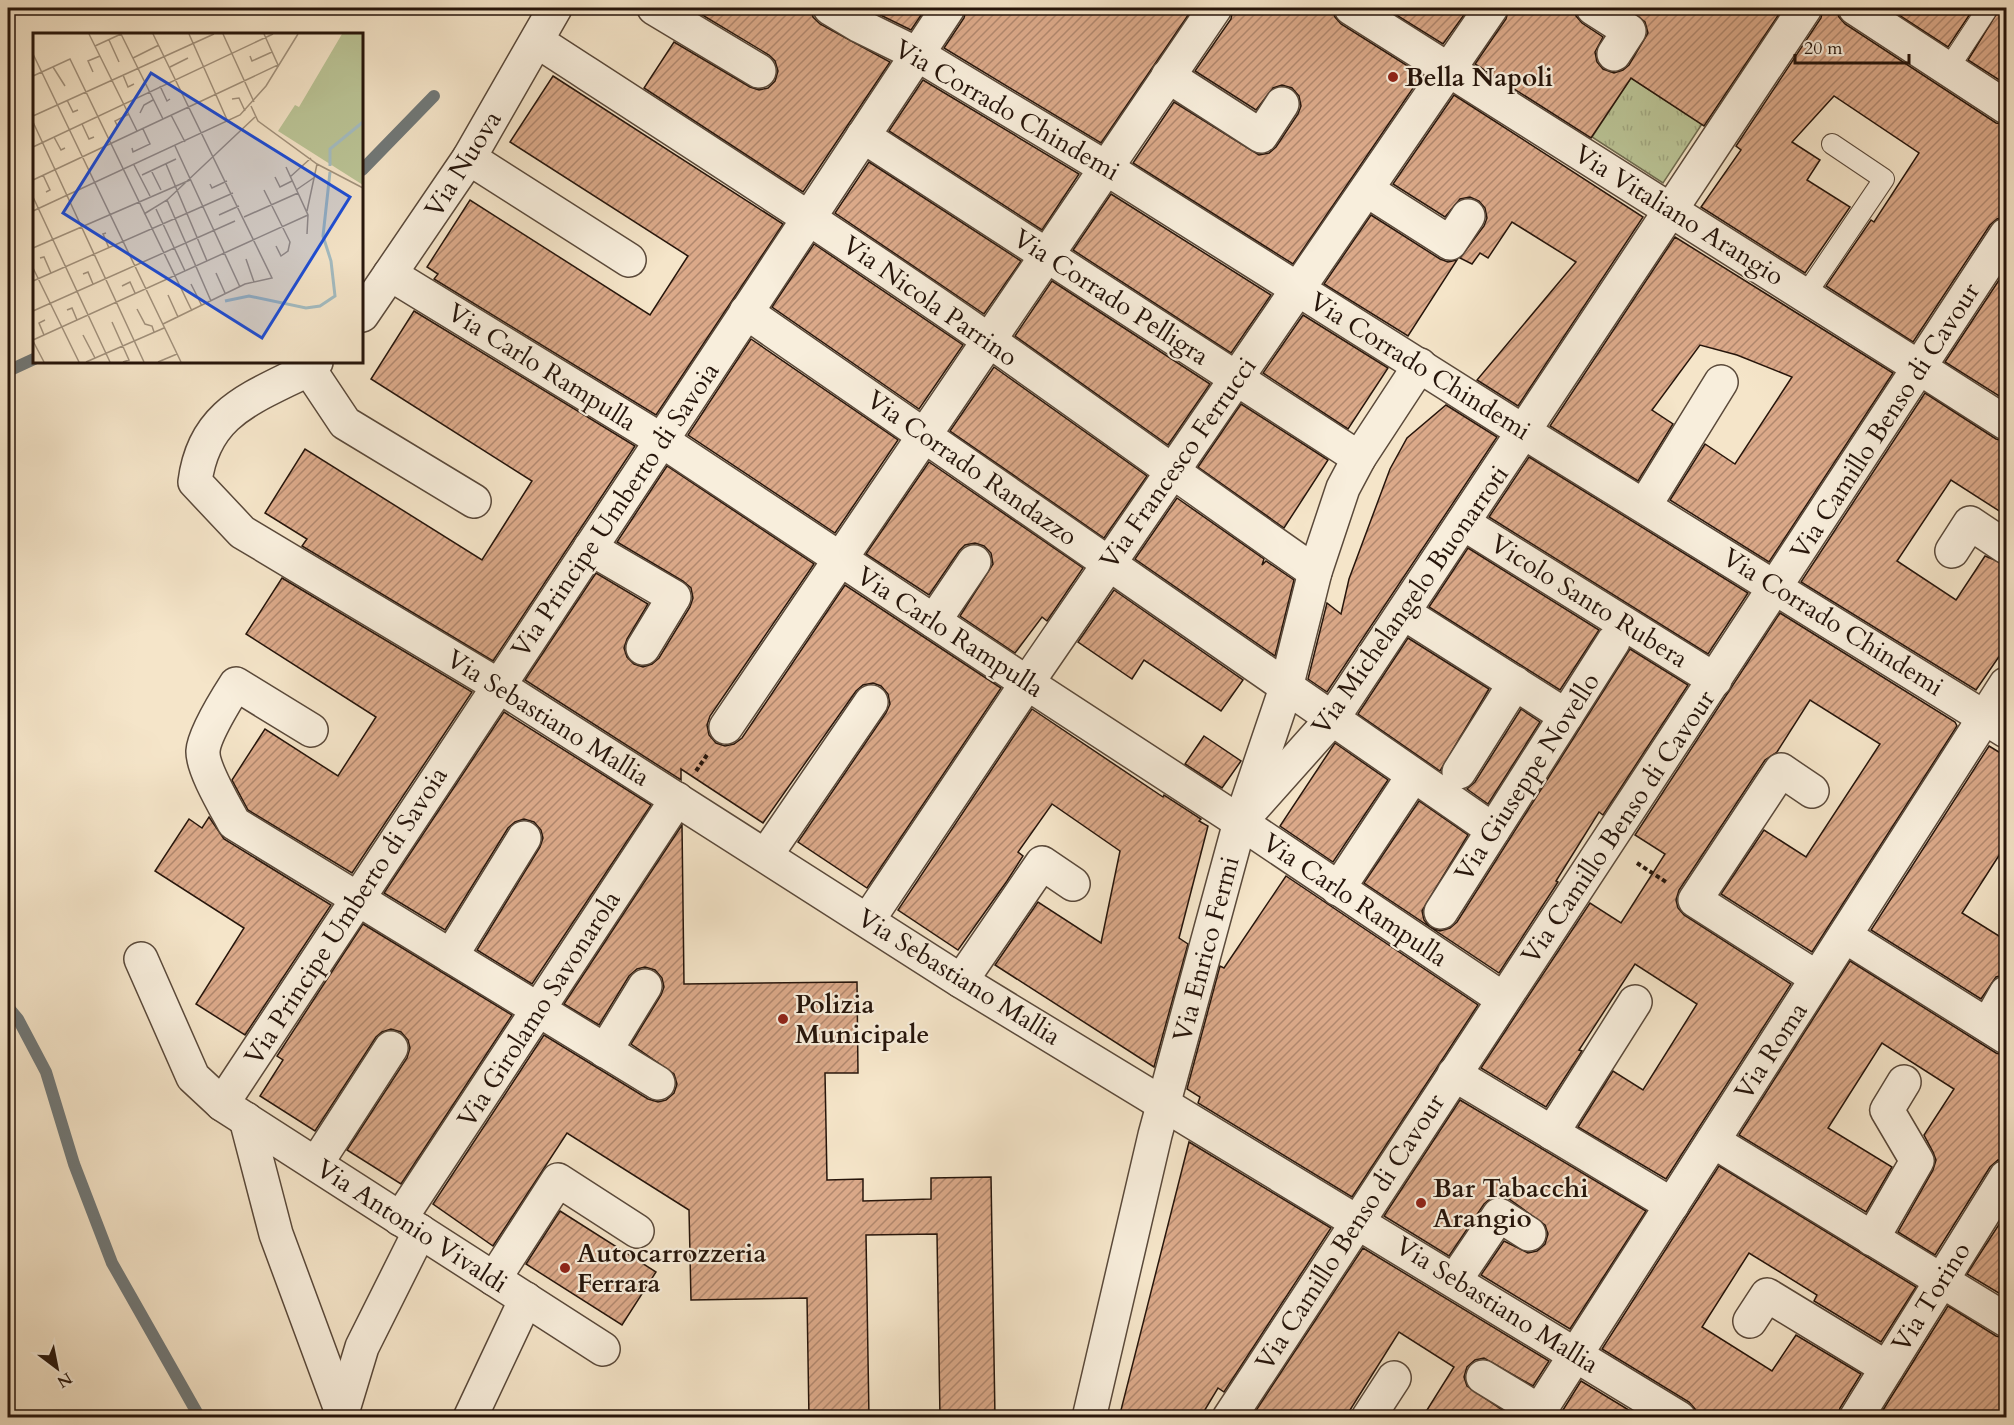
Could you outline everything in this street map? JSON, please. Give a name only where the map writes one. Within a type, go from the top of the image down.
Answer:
[{"type":"street","name":"Via Nuova","points":[[363,314],[469,158],[555,8]]},
{"type":"street","points":[[654,8],[759,71]]},
{"type":"street","name":"Via Corrado Chindemi","points":[[830,8],[860,26],[917,54],[1106,168],[1524,432],[1996,724]]},
{"type":"street","name":"Via Principe Umberto di Savoia","points":[[234,1111],[357,899],[948,8]]},
{"type":"street","points":[[726,727],[1215,8]]},
{"type":"street","name":"Via Vitaliano Arangio","points":[[1352,8],[2007,423]]},
{"type":"street","name":"Via Francesco Ferrucci","points":[[868,920],[1109,562],[1238,379],[1491,8]]},
{"type":"street","points":[[1593,8],[1629,31],[1614,54]]},
{"type":"street","name":"Via Michelangelo Buonarroti","points":[[1240,822],[1332,719],[1805,8]]},
{"type":"street","points":[[1856,8],[2007,107]]},
{"type":"street","name":"Via Nicola Parrino","points":[[537,41],[808,217],[989,340],[1171,473],[1315,572]]},
{"type":"street","points":[[1168,76],[1261,136],[1282,104]]},
{"type":"street","name":"Via Corrado Pelligra","points":[[863,136],[1359,458]]},
{"type":"street","points":[[469,158],[628,260]]},
{"type":"street","points":[[1367,190],[1450,243],[1468,216]]},
{"type":"street","name":"Via Camillo Benso di Cavour","points":[[1229,1418],[2007,235]]},
{"type":"street","name":"Via Carlo Rampulla","points":[[390,274],[661,440],[1240,822],[1503,999]]},
{"type":"street","name":"Via Corrado Randazzo","points":[[746,312],[1493,830]]},
{"type":"street","points":[[313,365],[345,423],[474,501]]},
{"type":"street","name":"Via Sebastiano Mallia","points":[[313,365],[232,411],[202,446],[195,482],[242,532],[499,686],[961,981],[1359,1221],[1679,1418]]},
{"type":"street","name":"Via Enrico Fermi","points":[[1089,1418],[1164,1103],[1240,822],[1286,688],[1315,572],[1343,488],[1359,458],[1420,365]]},
{"type":"street","points":[[1645,505],[1721,382]]},
{"type":"street","name":"Vicolo Santo Rubera","points":[[1463,522],[1715,680]]},
{"type":"street","points":[[1952,550],[1970,523],[2007,547]]},
{"type":"street","points":[[590,548],[674,597],[643,648]]},
{"type":"street","points":[[934,621],[974,561]]},
{"type":"street","points":[[1404,613],[1566,716]]},
{"type":"street","name":"Via Giuseppe Novello","points":[[1441,912],[1613,642]]},
{"type":"street","points":[[1459,772],[1515,683]]},
{"type":"street","points":[[311,730],[236,684],[219,713],[203,751],[214,788],[234,823],[658,1083]]},
{"type":"street","name":"Via Roma","points":[[1537,1414],[1845,936],[1996,724],[2007,684]]},
{"type":"street","points":[[766,855],[871,702]]},
{"type":"street","points":[[1812,791],[1781,770],[1695,900],[1818,978]]},
{"type":"street","points":[[1338,889],[1413,776]]},
{"type":"street","name":"Via Girolamo Savonarola","points":[[343,1415],[362,1347],[410,1225],[538,1010],[677,799]]},
{"type":"street","points":[[451,956],[524,838]]},
{"type":"street","points":[[961,981],[1042,862],[1073,884]]},
{"type":"street","points":[[1845,936],[1997,1031],[2007,993]]},
{"type":"street","name":"Via Antonio Vivaldi","points":[[141,959],[193,1077],[234,1111],[603,1349]]},
{"type":"street","points":[[605,1051],[645,986]]},
{"type":"street","points":[[1552,1133],[1635,1002]]},
{"type":"street","points":[[316,1164],[391,1048]]},
{"type":"street","points":[[1454,1074],[1672,1205]]},
{"type":"street","points":[[1872,1239],[1917,1161],[1887,1110],[1904,1082]]},
{"type":"street","points":[[234,1111],[276,1234],[343,1415]]},
{"type":"street","points":[[1713,1141],[2007,1320]]},
{"type":"street","name":"Via Torino","points":[[1856,1418],[2007,1177]]},
{"type":"street","points":[[494,1279],[558,1180],[637,1231]]},
{"type":"street","points":[[1455,1280],[1499,1215],[1529,1234]]},
{"type":"street","points":[[1750,1322],[1767,1295],[1887,1368]]},
{"type":"street","points":[[470,1418],[526,1299]]},
{"type":"street","points":[[1483,1377],[1537,1414]]},
{"type":"street","points":[[1368,1418],[1394,1378]]},
{"type":"lane","points":[[1948,69],[1988,8]]},
{"type":"lane","points":[[1806,294],[1884,179],[1833,144]]},
{"type":"path","points":[[677,799],[726,727]]},
{"type":"path","points":[[1607,844],[1695,900]]},
{"type":"green space","points":[[1631,78],[1702,124],[1663,183],[1592,137]]},
{"type":"building","points":[[696,8],[811,8],[813,17],[820,24],[890,62],[803,192],[644,88],[674,42],[750,87],[759,90],[768,88],[775,81],[778,71],[775,61],[769,55],[694,10]]},
{"type":"building","points":[[866,8],[926,8],[911,30]]},
{"type":"building","points":[[966,8],[1193,8],[1101,143],[944,48],[964,18]]},
{"type":"building","points":[[1233,8],[1332,8],[1341,24],[1422,75],[1293,264],[1133,163],[1174,102],[1259,155],[1269,153],[1276,147],[1298,114],[1301,106],[1299,96],[1292,88],[1282,85],[1273,88],[1256,110],[1195,71],[1231,19]]},
{"type":"building","points":[[1385,8],[1469,8],[1443,44]]},
{"type":"building","points":[[1509,8],[1574,8],[1576,16],[1582,23],[1603,37],[1595,52],[1597,62],[1603,69],[1614,73],[1629,65],[1648,33],[1645,22],[1627,8],[1783,8],[1704,126],[1631,78],[1591,138],[1475,64],[1506,19]]},
{"type":"building","points":[[1823,8],[1836,8],[1845,24],[1996,123],[2007,125],[2007,216],[1997,219],[1990,225],[1913,342],[1826,286],[1871,220],[1874,222],[1919,153],[1834,96],[1792,142],[1820,160],[1807,180],[1850,207],[1805,273],[1701,207],[1741,150],[1736,146],[1821,18]]},
{"type":"building","points":[[1888,8],[1974,8],[1948,47]]},
{"type":"building","points":[[2000,8],[2007,8],[2007,85],[1968,60]]},
{"type":"building","points":[[553,76],[783,224],[656,415],[434,279],[438,274],[427,267],[470,200],[650,315],[688,256],[510,142]]},
{"type":"building","points":[[923,80],[1079,174],[1042,230],[889,131]]},
{"type":"building","points":[[1454,95],[1643,217],[1518,406],[1477,380],[1576,262],[1512,222],[1488,258],[1480,253],[1472,264],[1460,258],[1484,226],[1487,218],[1485,208],[1479,201],[1470,197],[1460,199],[1445,217],[1393,184]]},
{"type":"building","points":[[869,162],[1021,261],[984,314],[835,213]]},
{"type":"building","points":[[1111,194],[1271,295],[1231,353],[1073,250]]},
{"type":"building","points":[[1371,215],[1440,259],[1448,262],[1457,260],[1408,336],[1324,284]]},
{"type":"building","points":[[1675,237],[1893,373],[1769,562],[1670,500],[1705,444],[1735,464],[1792,377],[1737,355],[1700,345],[1652,410],[1673,424],[1638,481],[1550,426]]},
{"type":"building","points":[[814,244],[963,345],[919,409],[772,307]]},
{"type":"building","points":[[2007,268],[2007,401],[1945,362]]},
{"type":"building","points":[[1052,281],[1210,384],[1168,445],[1015,336]]},
{"type":"building","points":[[414,311],[635,446],[493,661],[302,546],[307,539],[265,513],[305,449],[482,560],[532,481],[371,379]]},
{"type":"building","points":[[1303,315],[1388,368],[1348,429],[1263,373]]},
{"type":"building","points":[[751,339],[898,440],[835,533],[688,435]]},
{"type":"building","points":[[994,367],[1147,476],[1104,538],[950,431]]},
{"type":"building","points":[[1925,393],[1996,439],[2007,442],[2007,516],[1951,480],[1897,561],[1956,600],[1985,556],[2007,565],[2007,645],[1976,690],[1801,582]]},
{"type":"building","points":[[1241,404],[1328,460],[1284,528],[1198,467]]},
{"type":"building","points":[[1446,405],[1497,437],[1327,692],[1308,679],[1327,603],[1341,614],[1349,579],[1390,469],[1407,438]]},
{"type":"building","points":[[1529,457],[1748,593],[1708,654],[1489,517]]},
{"type":"building","points":[[929,462],[1083,568],[1047,621],[1042,617],[1015,653],[960,616],[993,564],[991,553],[984,546],[975,543],[965,545],[929,595],[866,554]]},
{"type":"building","points":[[667,466],[814,564],[710,716],[707,725],[709,735],[716,743],[725,746],[734,744],[742,738],[845,585],[1001,688],[867,888],[798,842],[886,713],[890,704],[888,694],[881,686],[873,683],[863,685],[856,691],[763,823],[681,769],[681,780],[525,680],[596,573],[648,604],[627,639],[624,648],[627,657],[634,664],[643,667],[659,658],[690,607],[693,598],[691,588],[617,542]]},
{"type":"building","points":[[1177,498],[1264,559],[1262,565],[1266,561],[1294,580],[1275,656],[1135,559]]},
{"type":"building","points":[[1468,548],[1599,630],[1560,690],[1429,607]]},
{"type":"building","points":[[282,578],[472,692],[352,873],[248,810],[232,780],[265,729],[338,776],[376,717],[246,634]]},
{"type":"building","points":[[1114,590],[1243,680],[1221,711],[1144,660],[1132,679],[1078,642]]},
{"type":"building","points":[[1780,613],[1955,722],[1957,726],[1812,952],[1721,894],[1764,830],[1806,857],[1880,744],[1810,700],[1777,752],[1765,760],[1679,890],[1676,900],[1678,908],[1684,915],[1791,984],[1666,1179],[1578,1127],[1613,1071],[1643,1090],[1697,1004],[1635,964],[1579,1050],[1582,1051],[1546,1107],[1481,1068],[1590,903],[1621,923],[1665,854],[1635,835]]},
{"type":"building","points":[[1408,638],[1489,689],[1440,771],[1358,714]]},
{"type":"building","points":[[1630,649],[1688,685],[1603,815],[1599,812],[1556,881],[1558,882],[1499,973],[1430,927],[1440,931],[1450,928],[1457,922]]},
{"type":"building","points":[[1032,709],[1163,797],[1164,795],[1201,819],[1199,821],[1208,826],[1179,938],[1188,944],[1154,1067],[995,965],[1038,902],[1101,943],[1120,851],[1052,804],[1018,852],[1023,856],[1007,881],[958,950],[898,910]]},
{"type":"building","points":[[1521,709],[1540,722],[1488,804],[1467,789],[1475,782]]},
{"type":"building","points":[[504,712],[651,805],[532,984],[477,950],[540,847],[543,838],[541,830],[534,822],[524,819],[508,828],[445,930],[384,893]]},
{"type":"building","points":[[1204,736],[1241,761],[1222,788],[1185,764]]},
{"type":"building","points":[[1335,743],[1388,780],[1333,862],[1280,826]]},
{"type":"building","points":[[1989,746],[2007,757],[2007,843],[1962,913],[2007,941],[2007,974],[1996,977],[1981,999],[1871,930]]},
{"type":"building","points":[[1419,801],[1468,835],[1422,911],[1424,920],[1430,927],[1364,883]]},
{"type":"building","points":[[209,817],[224,839],[331,905],[245,1035],[196,1004],[244,928],[155,871],[189,819],[202,828]]},
{"type":"building","points":[[682,825],[684,984],[857,982],[858,1073],[825,1073],[827,1180],[863,1179],[863,1201],[931,1199],[931,1178],[991,1177],[995,1418],[940,1418],[937,1234],[866,1235],[869,1418],[809,1418],[807,1298],[691,1300],[689,1210],[567,1133],[493,1246],[433,1204],[544,1035],[648,1099],[658,1102],[666,1100],[674,1093],[677,1084],[674,1074],[631,1044],[664,987],[662,978],[655,970],[645,967],[637,969],[629,976],[599,1025],[564,1004]]},
{"type":"building","points":[[1286,876],[1478,1005],[1352,1197],[1198,1103],[1200,1097],[1187,1089],[1220,966],[1224,968]]},
{"type":"building","points":[[363,924],[512,1015],[401,1184],[347,1150],[407,1058],[410,1048],[408,1040],[401,1032],[391,1029],[376,1037],[315,1131],[260,1096],[283,1060],[277,1056]]},
{"type":"building","points":[[1850,961],[1996,1053],[2007,1056],[2007,1158],[1998,1160],[1990,1167],[1935,1255],[1898,1232],[1933,1170],[1936,1160],[1924,1135],[1954,1089],[1882,1043],[1828,1128],[1892,1167],[1866,1212],[1739,1135]]},
{"type":"building","points":[[1460,1100],[1646,1211],[1570,1329],[1481,1275],[1504,1241],[1528,1253],[1537,1251],[1545,1244],[1548,1234],[1545,1225],[1509,1199],[1499,1196],[1491,1198],[1484,1204],[1449,1256],[1384,1216]]},
{"type":"building","points":[[1189,1142],[1331,1228],[1224,1392],[1218,1388],[1200,1418],[1119,1418]]},
{"type":"building","points":[[1719,1166],[1916,1287],[1881,1342],[1814,1301],[1817,1295],[1749,1253],[1702,1327],[1772,1371],[1796,1335],[1861,1374],[1840,1408],[1837,1418],[1698,1418],[1689,1402],[1602,1349]]},
{"type":"building","points":[[560,1211],[656,1272],[622,1325],[526,1264]]},
{"type":"building","points":[[2007,1212],[2007,1298],[1967,1274]]},
{"type":"building","points":[[1363,1248],[1549,1361],[1533,1386],[1484,1358],[1475,1360],[1467,1367],[1464,1377],[1467,1386],[1514,1418],[1422,1418],[1454,1367],[1399,1332],[1345,1418],[1264,1418],[1255,1412]]},
{"type":"building","points":[[1948,1306],[1996,1336],[2007,1339],[2007,1418],[1878,1418]]},
{"type":"building","points":[[1581,1381],[1642,1418],[1558,1418]]},
{"type":"waterway","points":[[363,169],[434,96]]},
{"type":"waterway","points":[[8,371],[33,359]]},
{"type":"waterway","points":[[8,1007],[18,1019],[46,1072],[74,1164],[112,1263],[200,1418]]},
{"type":"place","name":"Bella Napoli","points":[[1393,77]]},
{"type":"place","name":"Polizia Municipale","points":[[783,1019]]},
{"type":"place","name":"Bar Tabacchi Arangio","points":[[1421,1203]]},
{"type":"place","name":"Autocarrozzeria Ferrara","points":[[565,1268]]}]
